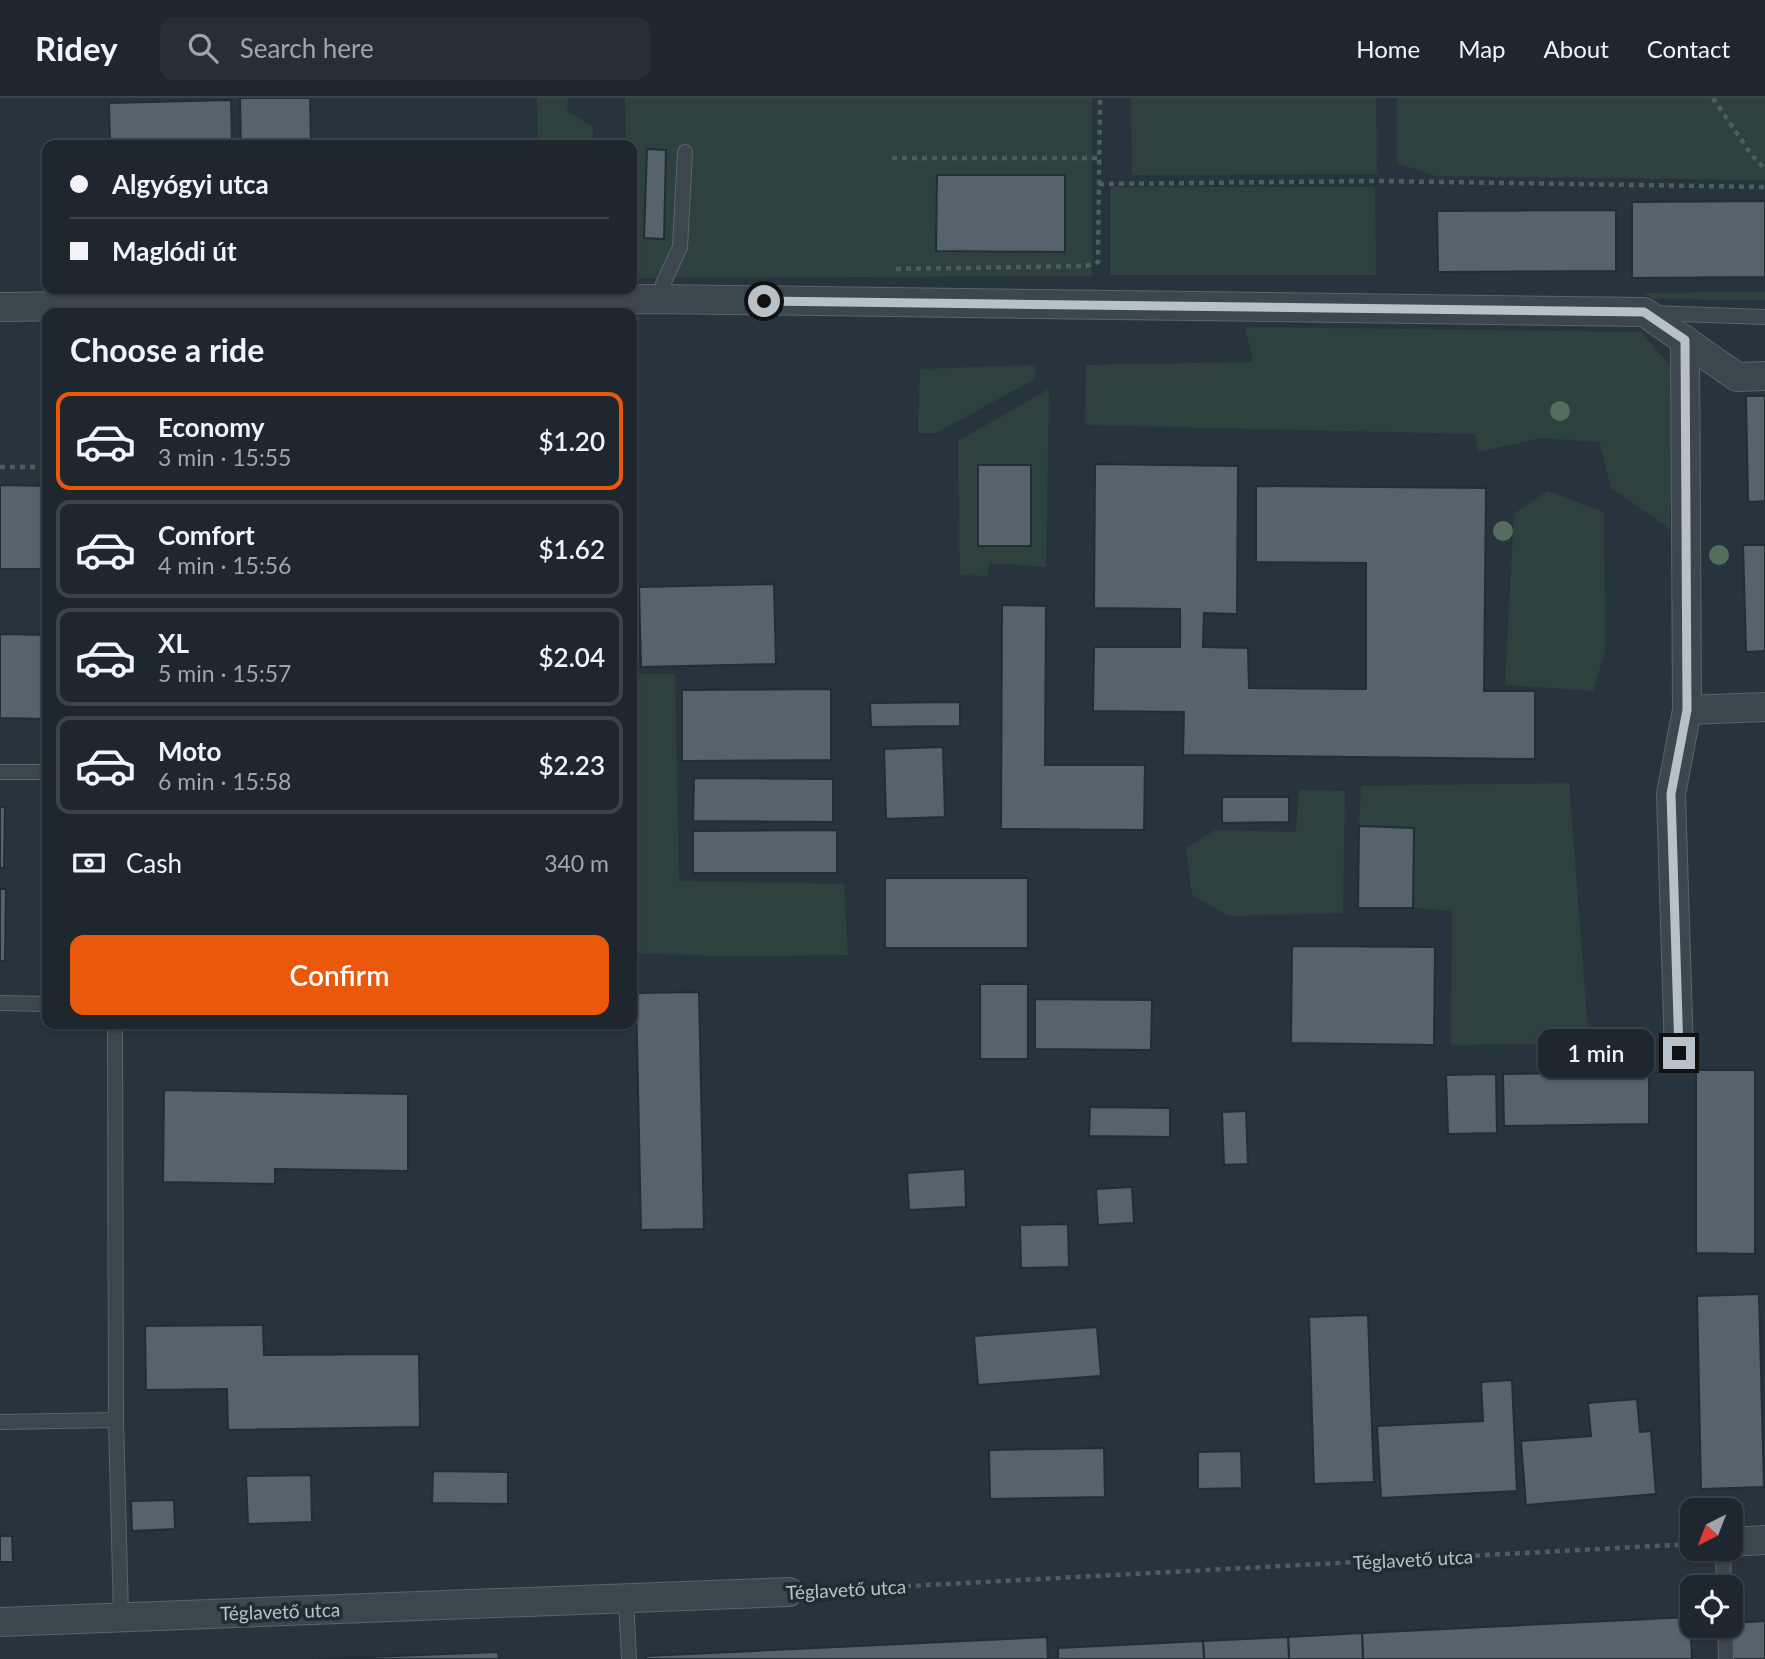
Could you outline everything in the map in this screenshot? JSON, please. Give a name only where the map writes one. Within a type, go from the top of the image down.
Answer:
[{"type":"street","points":[[0,307],[659,299],[1644,312],[1737,377],[1765,376]]},
{"type":"street","points":[[1679,1053],[1671,794],[1687,710],[1685,340]]},
{"type":"street","points":[[1687,710],[1765,707]]},
{"type":"street","points":[[1743,1541],[1765,1540]]},
{"type":"street","name":"Téglavető utca","points":[[0,1622],[789,1592]]},
{"type":"lane","points":[[659,299],[680,247],[685,152]]},
{"type":"lane","points":[[1644,312],[1765,317]]},
{"type":"lane","points":[[0,772],[42,772]]},
{"type":"lane","points":[[0,1003],[42,1004]]},
{"type":"lane","points":[[115,1029],[116,1420],[121,1617]]},
{"type":"lane","points":[[0,1422],[116,1420]]},
{"type":"lane","points":[[626,1598],[629,1659]]},
{"type":"lane","points":[[1725,1638],[1726,1659]]},
{"type":"path","points":[[895,269],[1086,266],[1098,262],[1100,98]]},
{"type":"path","points":[[1713,98],[1751,154],[1765,169]]},
{"type":"path","points":[[892,158],[1099,158]]},
{"type":"path","points":[[1099,184],[1378,181],[1765,187]]},
{"type":"path","points":[[0,467],[42,467]]},
{"type":"path","name":"Téglavető utca","points":[[789,1592],[1680,1545]]},
{"type":"green space","points":[[537,98],[568,98],[567,111],[593,127],[593,140],[538,140]]},
{"type":"green space","points":[[625,98],[1092,98],[1092,276],[637,278],[637,140],[626,140]]},
{"type":"green space","points":[[1131,98],[1376,98],[1377,174],[1132,175]]},
{"type":"green space","points":[[1397,98],[1765,98],[1765,180],[1436,176],[1397,163]]},
{"type":"green space","points":[[1110,187],[1375,187],[1376,275],[1110,275]]},
{"type":"green space","points":[[1765,292],[1765,300],[1652,299],[1644,293]]},
{"type":"green space","points":[[1245,327],[1641,332],[1673,369],[1670,529],[1611,488],[1599,442],[1542,438],[1478,452],[1475,434],[1085,425],[1086,365],[1253,362]]},
{"type":"green space","points":[[1035,365],[1035,379],[936,433],[918,433],[920,369]]},
{"type":"green space","points":[[1049,389],[1046,567],[989,563],[988,576],[960,575],[958,441]]},
{"type":"green space","points":[[1547,491],[1604,512],[1605,651],[1593,691],[1505,685],[1514,514]]},
{"type":"green space","points":[[637,674],[675,674],[679,881],[844,884],[848,955],[720,956],[637,953]]},
{"type":"green space","points":[[1569,783],[1589,1043],[1451,1045],[1452,911],[1413,908],[1414,828],[1359,826],[1361,786]]},
{"type":"green space","points":[[1299,790],[1345,791],[1343,913],[1229,916],[1192,895],[1186,848],[1215,830],[1296,832]]},
{"type":"building","points":[[240,98],[310,98],[311,140],[241,140]]},
{"type":"building","points":[[231,100],[232,140],[110,140],[109,103]]},
{"type":"building","points":[[647,149],[666,150],[664,239],[644,238]]},
{"type":"building","points":[[937,175],[1065,175],[1065,252],[936,251]]},
{"type":"building","points":[[1765,201],[1765,277],[1632,278],[1632,202]]},
{"type":"building","points":[[1616,210],[1616,271],[1438,272],[1437,211]]},
{"type":"building","points":[[1746,396],[1765,396],[1765,501],[1748,502]]},
{"type":"building","points":[[1095,464],[1238,466],[1237,614],[1204,613],[1203,647],[1248,648],[1249,688],[1366,689],[1366,563],[1256,562],[1256,486],[1486,488],[1484,691],[1535,691],[1535,759],[1183,755],[1184,712],[1093,711],[1094,647],[1180,647],[1180,609],[1094,608]]},
{"type":"building","points":[[978,465],[1031,465],[1031,546],[978,546]]},
{"type":"building","points":[[0,485],[42,486],[42,569],[0,569]]},
{"type":"building","points":[[1743,545],[1765,545],[1765,651],[1746,652]]},
{"type":"building","points":[[774,584],[776,664],[641,667],[639,587]]},
{"type":"building","points":[[1002,605],[1046,606],[1045,765],[1145,765],[1144,830],[1001,829]]},
{"type":"building","points":[[0,634],[42,635],[42,719],[0,718]]},
{"type":"building","points":[[831,689],[831,760],[682,761],[682,690]]},
{"type":"building","points":[[960,702],[960,726],[871,727],[870,703]]},
{"type":"building","points":[[943,747],[945,817],[886,819],[884,749]]},
{"type":"building","points":[[694,778],[833,779],[833,822],[693,821]]},
{"type":"building","points":[[1222,797],[1289,797],[1289,822],[1222,823]]},
{"type":"building","points":[[0,807],[5,807],[4,868],[0,868]]},
{"type":"building","points":[[1359,826],[1414,828],[1413,908],[1358,908]]},
{"type":"building","points":[[837,830],[837,873],[693,873],[693,831]]},
{"type":"building","points":[[885,878],[1028,878],[1028,948],[885,948]]},
{"type":"building","points":[[0,889],[6,889],[5,961],[0,961]]},
{"type":"building","points":[[1292,946],[1435,947],[1434,1045],[1291,1043]]},
{"type":"building","points":[[980,984],[1028,984],[1028,1059],[980,1059]]},
{"type":"building","points":[[699,992],[704,1229],[641,1230],[637,993]]},
{"type":"building","points":[[1035,999],[1152,1000],[1151,1050],[1035,1049]]},
{"type":"building","points":[[1696,1070],[1755,1070],[1755,1254],[1696,1253]]},
{"type":"building","points":[[1649,1072],[1649,1124],[1504,1126],[1503,1074]]},
{"type":"building","points":[[1496,1074],[1497,1133],[1448,1134],[1446,1075]]},
{"type":"building","points":[[164,1090],[408,1094],[408,1171],[275,1169],[275,1184],[163,1182]]},
{"type":"building","points":[[1090,1107],[1170,1108],[1170,1137],[1089,1136]]},
{"type":"building","points":[[1246,1111],[1248,1164],[1224,1165],[1222,1112]]},
{"type":"building","points":[[965,1169],[966,1207],[909,1210],[907,1173]]},
{"type":"building","points":[[1132,1187],[1134,1223],[1098,1225],[1096,1189]]},
{"type":"building","points":[[1068,1224],[1069,1267],[1021,1268],[1020,1225]]},
{"type":"building","points":[[1759,1294],[1764,1487],[1701,1489],[1697,1296]]},
{"type":"building","points":[[1368,1315],[1374,1482],[1314,1484],[1309,1317]]},
{"type":"building","points":[[263,1325],[264,1355],[419,1354],[420,1427],[228,1430],[227,1389],[146,1390],[145,1326]]},
{"type":"building","points":[[1097,1327],[1101,1376],[978,1385],[974,1336]]},
{"type":"building","points":[[1512,1380],[1517,1491],[1381,1498],[1377,1426],[1483,1421],[1481,1382]]},
{"type":"building","points":[[1637,1399],[1640,1432],[1651,1431],[1656,1494],[1526,1505],[1521,1441],[1591,1436],[1588,1403]]},
{"type":"building","points":[[1104,1448],[1105,1497],[990,1499],[989,1450]]},
{"type":"building","points":[[1241,1451],[1242,1488],[1198,1489],[1198,1452]]},
{"type":"building","points":[[433,1471],[508,1472],[508,1504],[432,1503]]},
{"type":"building","points":[[311,1475],[312,1522],[248,1524],[246,1476]]},
{"type":"building","points":[[174,1500],[175,1529],[132,1531],[131,1501]]},
{"type":"building","points":[[0,1536],[12,1536],[13,1562],[0,1562]]},
{"type":"building","points":[[1680,1617],[1680,1638],[1691,1638],[1692,1659],[1363,1659],[1362,1633]]},
{"type":"building","points":[[1765,1621],[1765,1659],[1731,1659],[1731,1638],[1743,1638],[1743,1622]]},
{"type":"building","points":[[1362,1633],[1363,1659],[1289,1659],[1288,1637]]},
{"type":"building","points":[[1047,1637],[1048,1659],[646,1659],[646,1656]]},
{"type":"building","points":[[1288,1637],[1289,1659],[1204,1659],[1203,1641]]},
{"type":"building","points":[[1203,1641],[1204,1659],[1058,1659],[1058,1648]]},
{"type":"building","points":[[498,1652],[499,1659],[317,1659]]},
{"type":"route","points":[[764,301],[1644,312],[1685,340],[1687,710],[1671,794],[1679,1053]]}]
